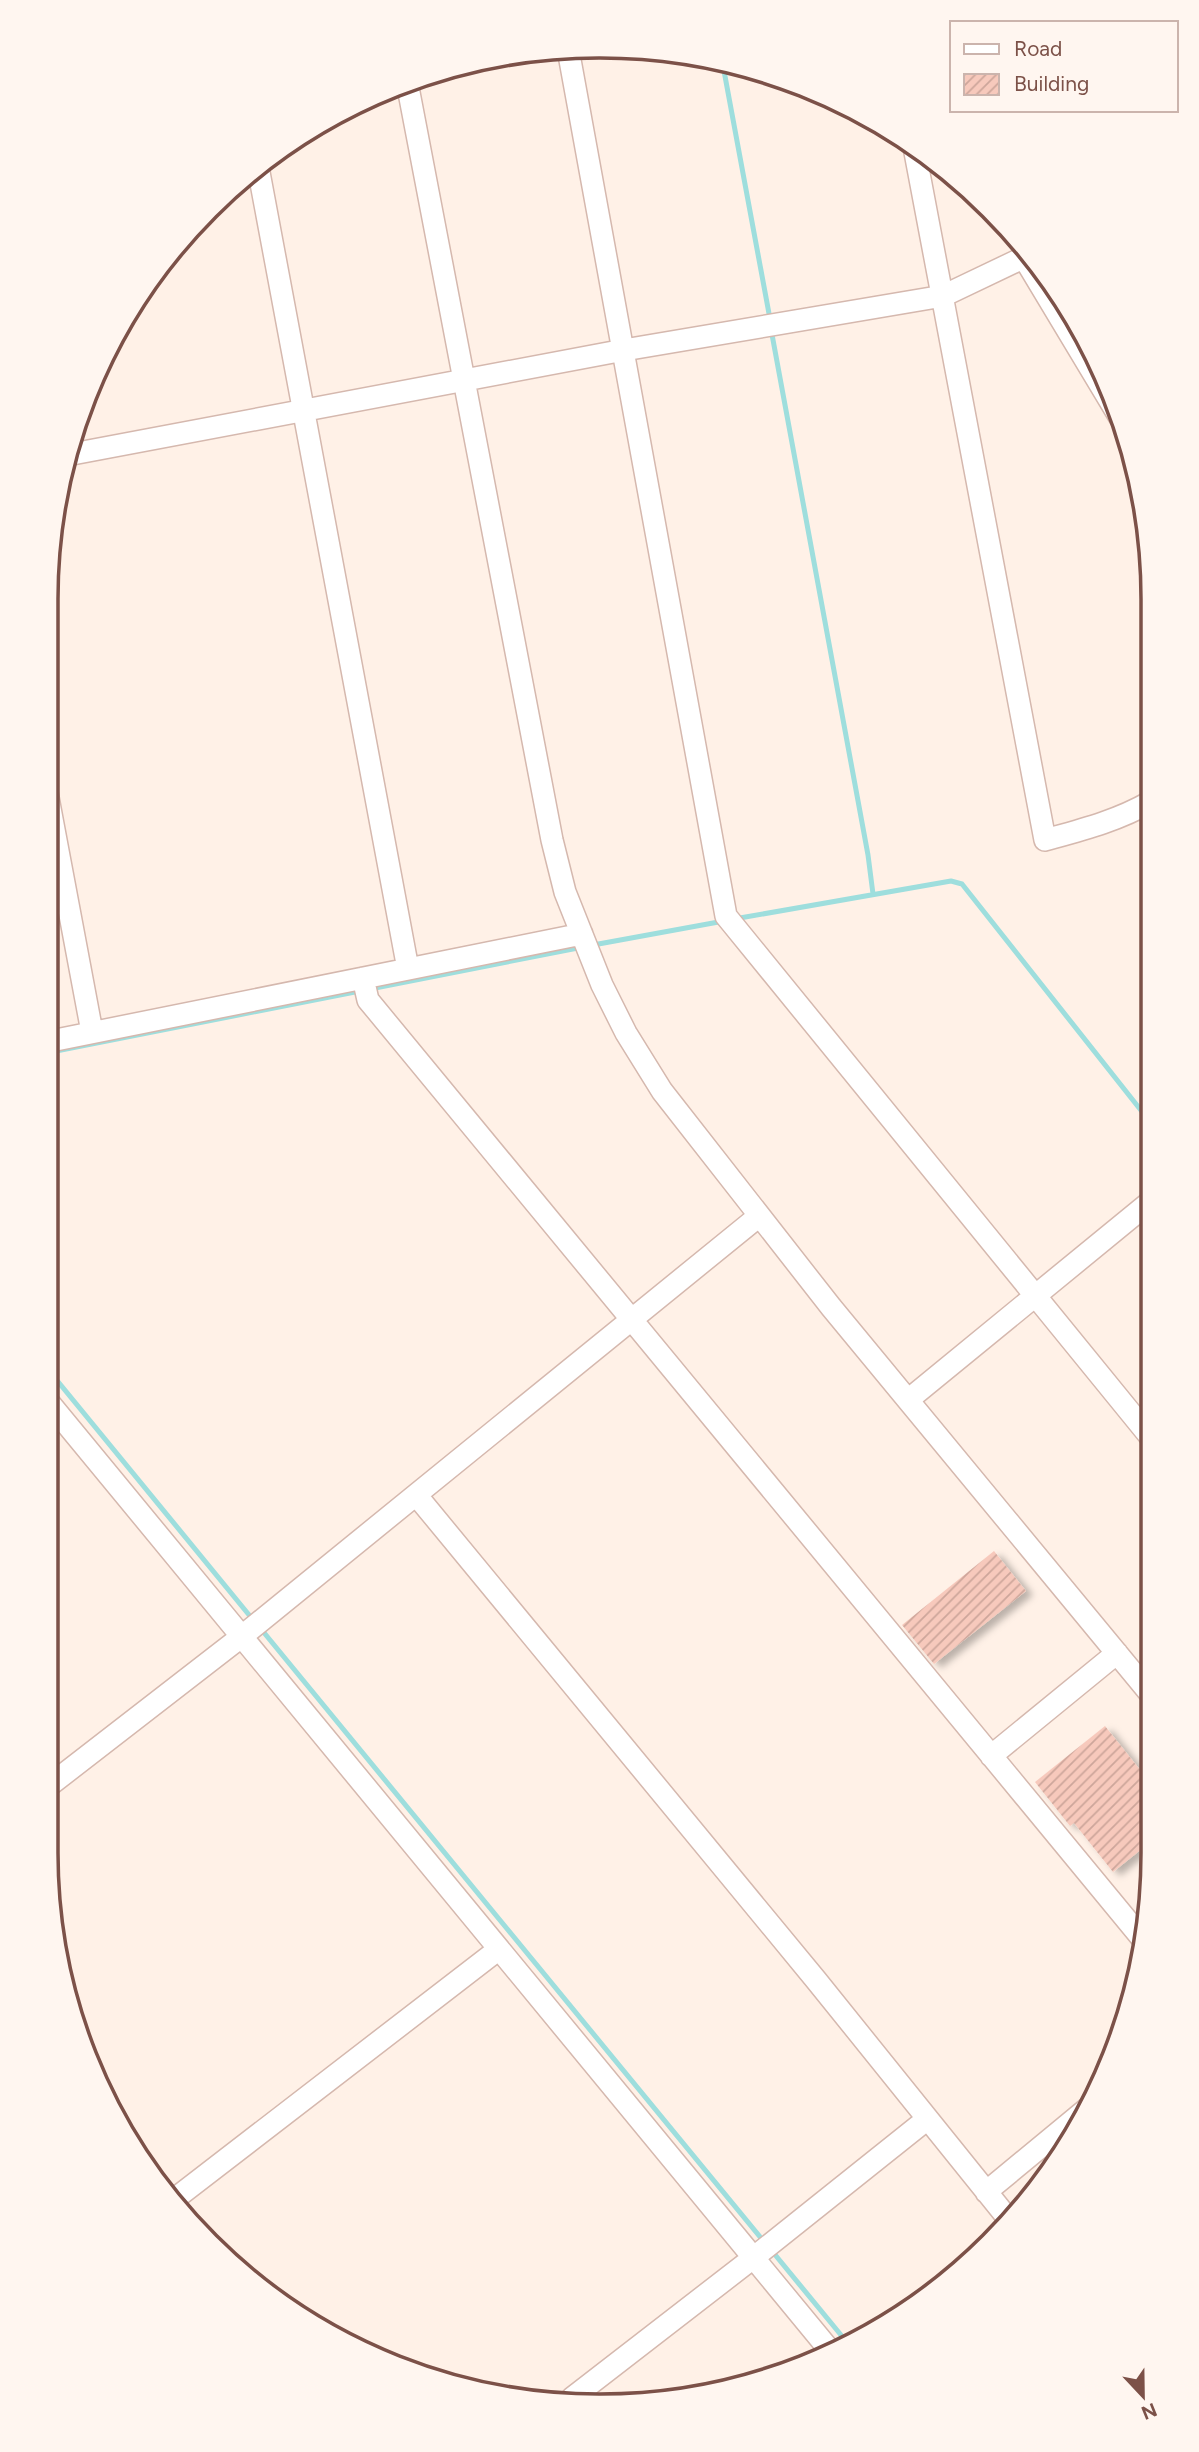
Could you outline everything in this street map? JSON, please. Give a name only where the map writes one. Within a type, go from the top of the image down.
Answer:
[{"type":"street","points":[[570,59],[726,916],[1141,1426]]},
{"type":"street","points":[[409,93],[552,840],[565,892],[602,985],[626,1033],[662,1091],[908,1400],[1141,1682]]},
{"type":"street","points":[[917,161],[1045,840],[1098,826],[1141,806]]},
{"type":"street","points":[[260,178],[408,969]]},
{"type":"street","points":[[78,453],[624,350],[943,296],[1020,259]]},
{"type":"street","points":[[58,851],[92,1032]]},
{"type":"street","points":[[58,1039],[582,934]]},
{"type":"street","points":[[363,978],[368,1000],[1136,1931]]},
{"type":"street","points":[[908,1400],[1141,1209]]},
{"type":"street","points":[[58,1779],[417,1496],[759,1216]]},
{"type":"street","points":[[58,1414],[825,2345]]},
{"type":"street","points":[[417,1496],[807,1969],[1004,2213]]},
{"type":"street","points":[[991,1756],[1117,1653]]},
{"type":"street","points":[[180,2195],[499,1949]]},
{"type":"street","points":[[578,2393],[926,2120]]},
{"type":"street","points":[[986,2192],[1068,2124]]},
{"type":"building","points":[[994,1551],[1026,1591],[934,1664],[902,1625]]},
{"type":"building","points":[[1105,1726],[1141,1771],[1141,1850],[1113,1872],[1074,1823],[1070,1826],[1035,1782]]},
{"type":"waterway","points":[[724,72],[770,319]]},
{"type":"waterway","points":[[771,329],[873,894]]},
{"type":"waterway","points":[[734,919],[951,881],[962,884],[1141,1110]]},
{"type":"waterway","points":[[593,945],[724,921]]},
{"type":"waterway","points":[[370,989],[583,947]]},
{"type":"waterway","points":[[58,1051],[360,991]]},
{"type":"waterway","points":[[58,1382],[254,1621]]},
{"type":"waterway","points":[[261,1629],[765,2243]]},
{"type":"waterway","points":[[772,2251],[842,2336]]}]
